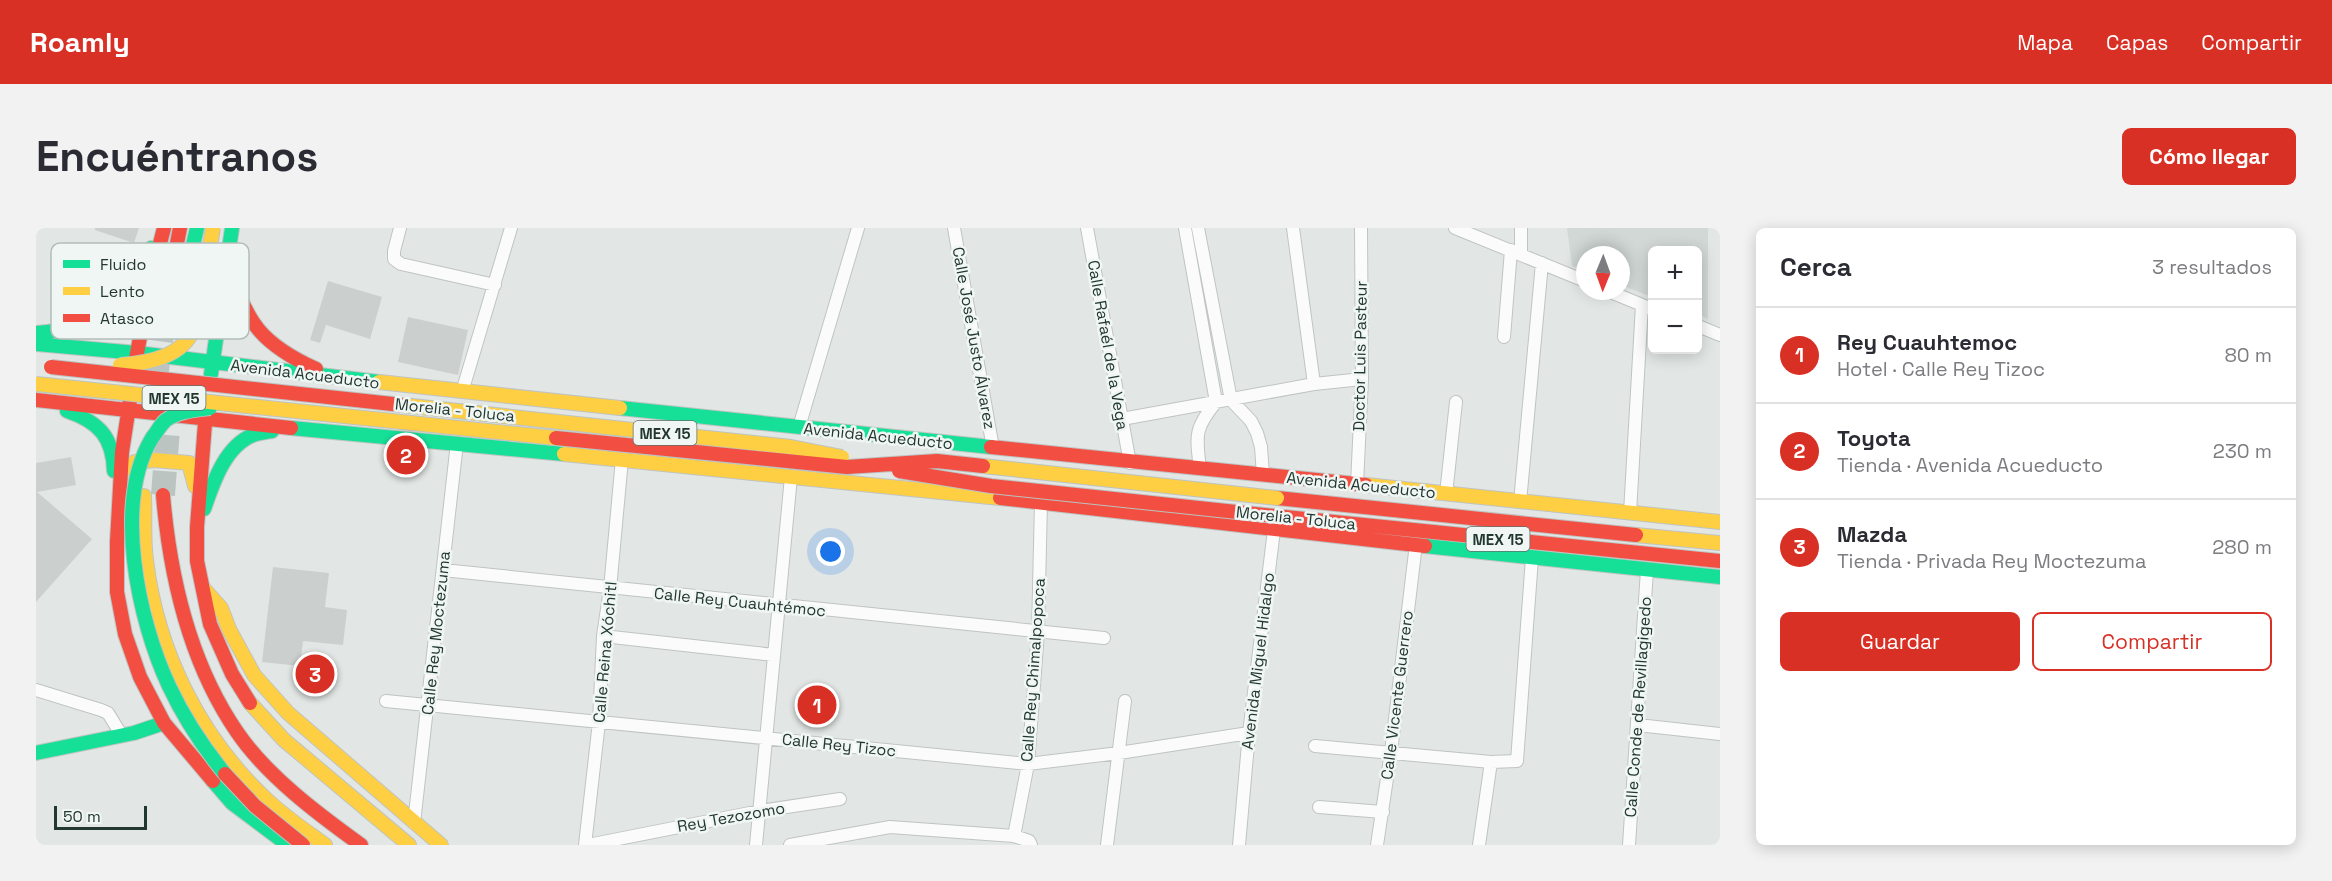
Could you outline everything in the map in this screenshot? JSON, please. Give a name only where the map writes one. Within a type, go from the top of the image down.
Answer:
[{"type":"main road","points":[[159,243],[163,228]]},
{"type":"main road","points":[[155,243],[163,228]]},
{"type":"main road","points":[[177,243],[180,228]]},
{"type":"main road","points":[[194,243],[197,228]]},
{"type":"main road","points":[[210,243],[213,228]]},
{"type":"main road","points":[[230,243],[232,228]]},
{"type":"main road","points":[[249,319],[264,339],[283,353],[328,376]]},
{"type":"main road","points":[[36,333],[51,333]]},
{"type":"main road","points":[[140,339],[122,452],[117,520],[117,592],[124,634],[140,676],[164,723],[231,803],[288,845]]},
{"type":"main road","points":[[51,367],[138,364],[154,361],[174,352],[187,339]]},
{"type":"main road","points":[[197,527],[205,420],[216,339]]},
{"type":"main road","name":"Avenida Acueducto","points":[[36,344],[137,353],[462,392],[1130,463],[1279,476],[1720,522]]},
{"type":"main road","points":[[93,406],[105,395],[111,369],[99,350]]},
{"type":"main road","name":"Morelia - Toluca","points":[[36,366],[791,447],[845,457],[891,470],[991,486],[1275,522],[1720,561]]},
{"type":"main road","points":[[231,423],[218,405],[216,391],[222,378],[240,366]]},
{"type":"main road","name":"Morelia - Toluca","points":[[36,384],[801,464],[847,467],[937,460],[1277,498],[1720,543]]},
{"type":"main road","points":[[36,402],[1041,502],[1275,522],[1416,544],[1720,577]]},
{"type":"main road","points":[[36,402],[87,417],[100,428],[111,448],[114,463],[113,490],[117,520]]},
{"type":"main road","points":[[303,845],[242,794],[215,762],[181,711],[161,672],[146,622],[136,575],[133,506],[134,483],[148,443],[160,424],[185,412],[215,408],[312,413]]},
{"type":"main road","points":[[197,527],[220,469],[231,453],[250,436],[275,430],[325,431]]},
{"type":"main road","points":[[119,499],[126,474],[135,462],[154,460],[189,463],[195,485],[197,561],[201,587],[210,624],[232,674],[251,704],[284,740],[409,845]]},
{"type":"main road","points":[[163,495],[166,538],[174,586],[188,634],[212,690],[238,733],[281,781],[333,825],[361,845]]},
{"type":"main road","points":[[144,496],[146,559],[156,615],[184,686],[216,743],[234,765],[267,800],[324,845]]},
{"type":"main road","points":[[201,587],[221,608],[229,629],[254,675],[288,713],[441,845]]},
{"type":"main road","points":[[36,753],[122,736],[164,723]]},
{"type":"street","points":[[400,228],[394,259],[401,264],[495,285]]},
{"type":"street","points":[[462,392],[511,228]]},
{"type":"street","points":[[799,428],[858,228]]},
{"type":"street","name":"Calle José Justo Álvarez","points":[[954,228],[993,448]]},
{"type":"street","name":"Calle Rafaél de la Vega","points":[[1087,228],[1130,463]]},
{"type":"street","points":[[1185,228],[1216,402],[1201,421],[1198,429],[1200,469]]},
{"type":"street","points":[[1198,228],[1231,400],[1251,421],[1257,433],[1261,447],[1263,475]]},
{"type":"street","points":[[1293,228],[1314,384]]},
{"type":"street","name":"Doctor Luis Pasteur","points":[[1357,484],[1362,380],[1361,228]]},
{"type":"street","points":[[1455,228],[1576,277]]},
{"type":"street","points":[[1504,337],[1521,228]]},
{"type":"street","points":[[1520,502],[1542,263]]},
{"type":"street","points":[[1630,300],[1647,307],[1630,513]]},
{"type":"street","points":[[1702,328],[1720,335]]},
{"type":"street","points":[[1122,419],[1314,384],[1362,380]]},
{"type":"street","points":[[1446,494],[1456,402]]},
{"type":"street","name":"Calle Rey Moctezuma","points":[[414,823],[456,443]]},
{"type":"street","name":"Calle Reina Xóchitl","points":[[586,845],[599,722],[603,636],[610,589],[622,459]]},
{"type":"street","name":"Avenida Miguel Hidalgo","points":[[1239,845],[1249,733],[1279,476]]},
{"type":"street","points":[[756,845],[790,477]]},
{"type":"street","name":"Calle Rey Chimalpopoca","points":[[1014,837],[1028,764],[1038,632],[1041,502]]},
{"type":"street","name":"Calle Vicente Guerrero","points":[[1377,845],[1391,752],[1416,544]]},
{"type":"street","points":[[1315,746],[1491,762],[1517,761],[1532,558]]},
{"type":"street","name":"Calle Rey Cuauhtémoc","points":[[443,570],[610,589],[1104,638]]},
{"type":"street","name":"Calle Conde de Revillagigedo","points":[[1629,845],[1647,570]]},
{"type":"street","points":[[603,636],[774,656]]},
{"type":"street","points":[[36,690],[101,710],[108,714],[122,736]]},
{"type":"street","name":"Calle Rey Tizoc","points":[[386,701],[1028,764],[1249,733]]},
{"type":"street","points":[[1107,845],[1125,701]]},
{"type":"street","points":[[1638,725],[1720,734]]},
{"type":"street","points":[[1479,845],[1491,762]]},
{"type":"street","name":"Rey Tezozomo","points":[[586,845],[760,811],[840,800]]},
{"type":"street","points":[[1319,807],[1383,812]]},
{"type":"street","points":[[790,845],[890,828],[1014,837],[1029,841],[1031,845]]},
{"type":"shaded area","points":[[1567,228],[1708,228],[1708,319],[1702,316],[1702,246],[1648,246],[1648,295],[1630,288],[1630,246],[1576,246],[1576,268],[1572,266]]},
{"type":"building","points":[[95,228],[139,228],[134,243],[95,230]]},
{"type":"building","points":[[328,281],[382,297],[370,339],[326,325],[320,343],[310,340]]},
{"type":"building","points":[[408,317],[468,330],[458,375],[398,362]]},
{"type":"building","points":[[71,457],[76,485],[37,492],[92,539],[36,602],[36,463]]},
{"type":"building","points":[[273,567],[329,573],[325,607],[347,610],[343,645],[303,641],[300,666],[262,662]]},
{"type":"tunnel","points":[[156,377],[161,339]]},
{"type":"tunnel","points":[[163,495],[170,402]]},
{"type":"traffic: fast","points":[[194,243],[197,228]]},
{"type":"traffic: fast","points":[[230,243],[232,228]]},
{"type":"traffic: fast","points":[[36,333],[51,331]]},
{"type":"traffic: fast","points":[[211,374],[216,339]]},
{"type":"traffic: fast","points":[[36,344],[137,353],[379,382]]},
{"type":"traffic: fast","points":[[210,408],[187,411],[171,417],[164,422],[152,438],[140,465],[134,495],[132,528],[134,562],[140,596],[158,659],[169,686],[188,721],[225,774]]},
{"type":"traffic: fast","points":[[620,408],[991,447]]},
{"type":"traffic: fast","points":[[67,411],[88,420],[102,432],[111,449],[114,471]]},
{"type":"traffic: fast","points":[[291,428],[564,454]]},
{"type":"traffic: fast","points":[[204,509],[221,466],[228,456],[243,440],[253,435],[272,431]]},
{"type":"traffic: fast","points":[[1425,546],[1720,577]]},
{"type":"traffic: fast","points":[[36,753],[134,733],[164,723]]},
{"type":"traffic: fast","points":[[213,781],[232,803],[288,845]]},
{"type":"traffic: slow","points":[[210,243],[213,228]]},
{"type":"traffic: slow","points":[[120,365],[163,357],[182,346],[188,339]]},
{"type":"traffic: slow","points":[[379,382],[620,408]]},
{"type":"traffic: slow","points":[[36,384],[556,438]]},
{"type":"traffic: slow","points":[[402,405],[791,447],[842,457]]},
{"type":"traffic: slow","points":[[564,454],[1000,498]]},
{"type":"traffic: slow","points":[[131,468],[135,462],[154,460],[189,463],[195,486]]},
{"type":"traffic: slow","points":[[983,466],[1277,498]]},
{"type":"traffic: slow","points":[[1366,485],[1720,522]]},
{"type":"traffic: slow","points":[[144,496],[145,552],[152,594],[171,660],[186,691],[202,721],[243,776],[274,806],[325,845]]},
{"type":"traffic: slow","points":[[1636,535],[1720,543]]},
{"type":"traffic: slow","points":[[203,588],[221,608],[229,629],[254,675],[288,713],[441,845]]},
{"type":"traffic: slow","points":[[250,703],[284,740],[409,845]]},
{"type":"traffic: jam","points":[[160,243],[164,228]]},
{"type":"traffic: jam","points":[[177,243],[180,228]]},
{"type":"traffic: jam","points":[[249,317],[269,341],[282,351],[316,369]]},
{"type":"traffic: jam","points":[[135,364],[140,339]]},
{"type":"traffic: jam","points":[[51,367],[402,405]]},
{"type":"traffic: jam","points":[[36,400],[291,428]]},
{"type":"traffic: jam","points":[[130,400],[122,452],[117,542],[117,592],[125,634],[140,677],[164,723],[213,781]]},
{"type":"traffic: jam","points":[[206,410],[197,527],[197,561],[210,624],[232,674],[250,703]]},
{"type":"traffic: jam","points":[[556,438],[847,467],[937,461],[983,466]]},
{"type":"traffic: jam","points":[[991,447],[1366,485]]},
{"type":"traffic: jam","points":[[899,471],[991,486],[1275,516]]},
{"type":"traffic: jam","points":[[163,495],[171,557],[185,618],[194,648],[220,705],[249,748],[278,779],[361,845]]},
{"type":"traffic: jam","points":[[1000,498],[1425,546]]},
{"type":"traffic: jam","points":[[1277,498],[1636,535]]},
{"type":"traffic: jam","points":[[1275,516],[1720,561]]},
{"type":"traffic: jam","points":[[225,774],[255,806],[303,845]]},
{"type":"place","name":"Toyota","points":[[406,455]]},
{"type":"place","name":"Mazda","points":[[315,674]]},
{"type":"place","name":"Rey Cuauhtemoc","points":[[817,705]]}]
